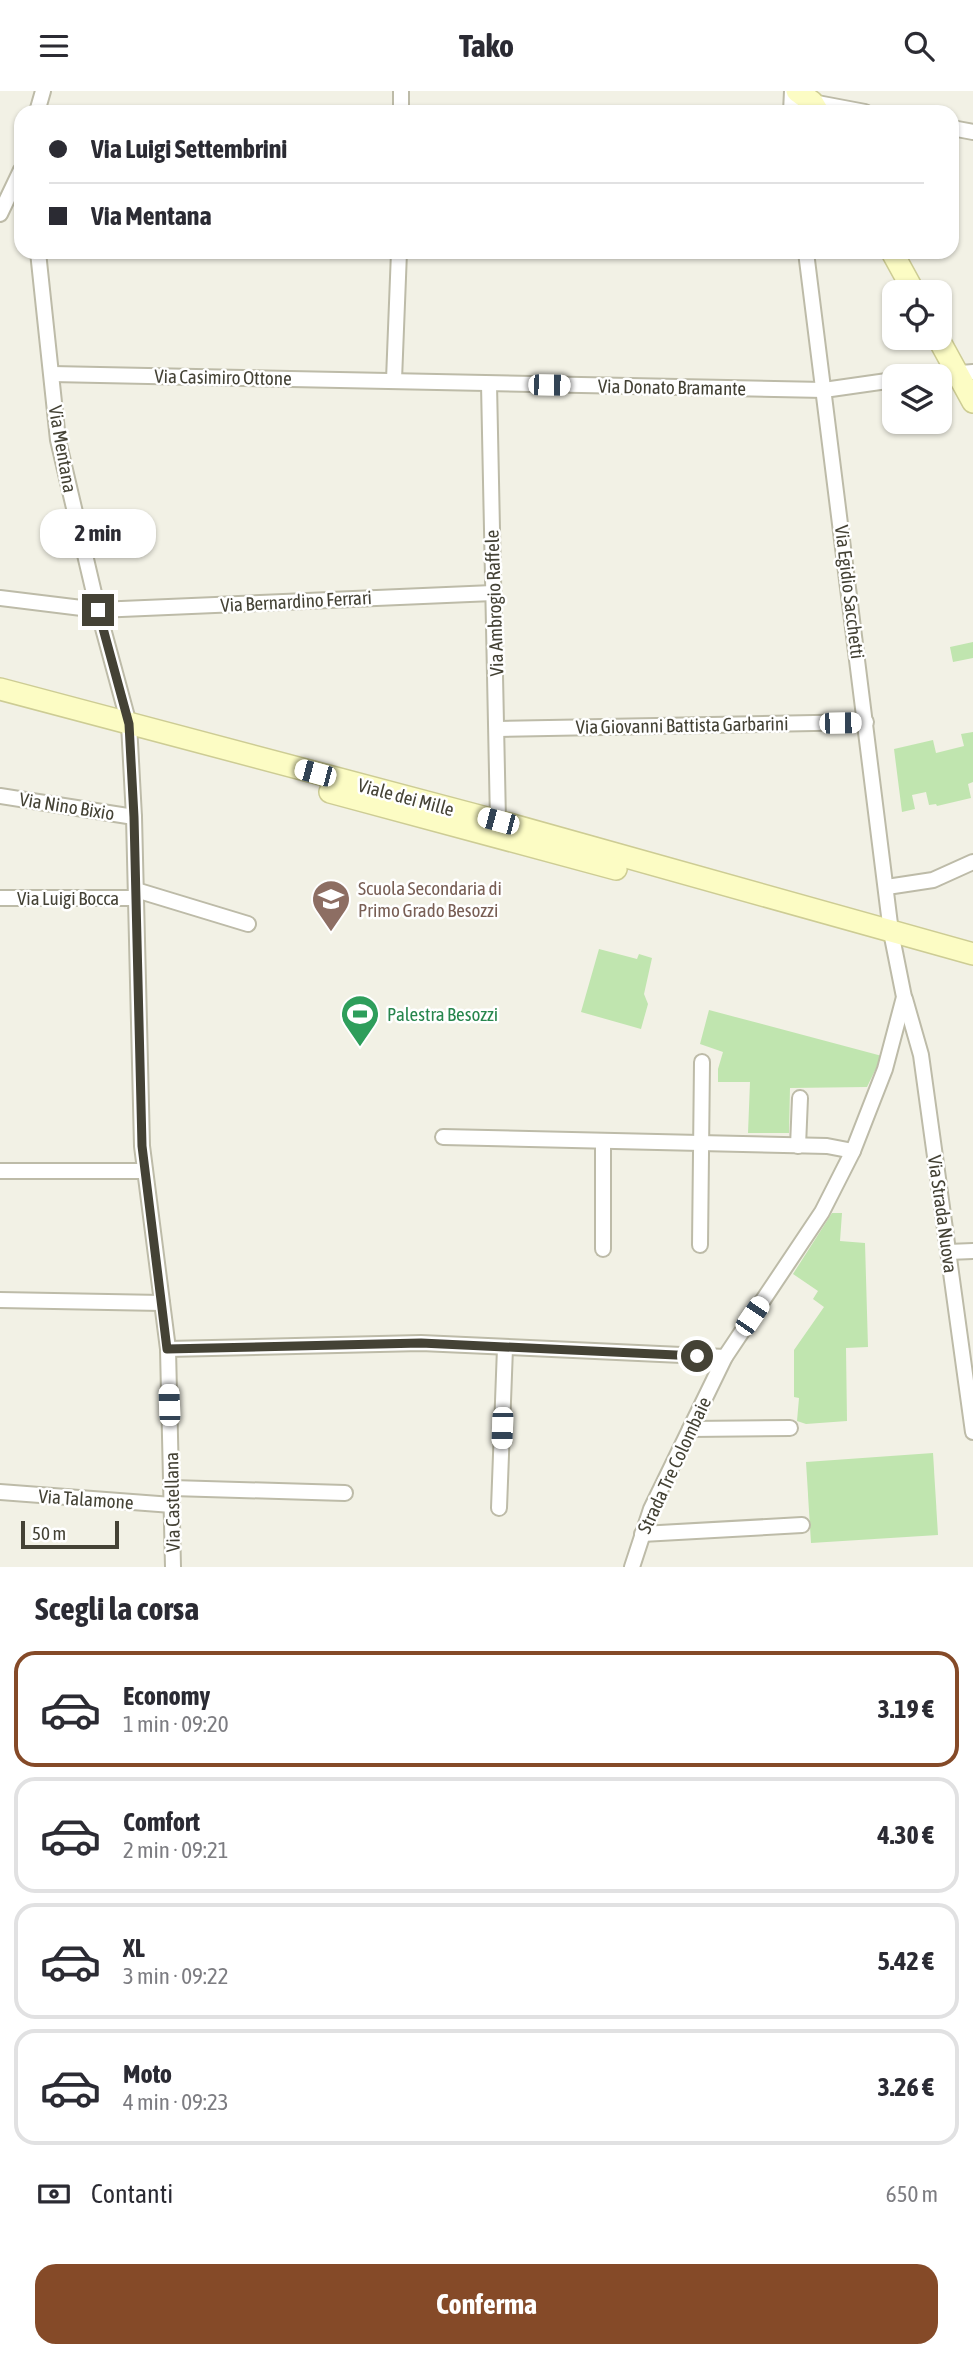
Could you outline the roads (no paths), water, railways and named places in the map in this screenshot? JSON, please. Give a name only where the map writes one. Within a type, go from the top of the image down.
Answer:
[{"type":"main road","points":[[896,259],[907,280]]},
{"type":"main road","points":[[948,350],[965,372],[973,402]]},
{"type":"main road","name":"Viale dei Mille","points":[[0,689],[129,731],[730,899],[893,939],[973,954]]},
{"type":"main road","name":"Viale dei Mille","points":[[0,704],[129,731],[498,821],[893,939],[973,966]]},
{"type":"street","points":[[805,99],[833,105]]},
{"type":"street","points":[[0,213],[14,184]]},
{"type":"street","name":"Via Mentana","points":[[39,259],[58,440],[129,731]]},
{"type":"street","points":[[394,380],[399,259]]},
{"type":"street","name":"Via Egidio Sacchetti","points":[[807,259],[893,939]]},
{"type":"street","name":"Via Casimiro Ottone","points":[[52,374],[394,380]]},
{"type":"street","name":"Via Donato Bramante","points":[[394,380],[824,390],[882,382]]},
{"type":"street","name":"Via Ambrogio Raffele","points":[[489,384],[498,821]]},
{"type":"street","name":"Via Bernardino Ferrari","points":[[0,598],[98,610],[493,593]]},
{"type":"street","name":"Via Giovanni Battista Garbarini","points":[[498,729],[866,722]]},
{"type":"street","name":"Via Castellana","points":[[129,731],[134,817],[142,1146],[167,1349],[173,1567]]},
{"type":"street","name":"Via Nino Bixio","points":[[0,796],[134,817]]},
{"type":"street","points":[[887,887],[933,880],[973,862]]},
{"type":"street","name":"Via Luigi Bocca","points":[[0,898],[136,894],[248,924]]},
{"type":"street","name":"Strada Tre Colombaie","points":[[632,1567],[651,1509],[725,1357],[821,1212],[853,1151],[885,1069],[904,997],[893,939]]},
{"type":"street","name":"Via Strada Nuova","points":[[904,997],[921,1055],[973,1432]]},
{"type":"street","points":[[700,1245],[702,1062]]},
{"type":"street","points":[[798,1146],[800,1098]]},
{"type":"street","points":[[443,1137],[827,1146],[853,1151]]},
{"type":"street","points":[[603,1140],[603,1249]]},
{"type":"street","points":[[0,1171],[145,1171]]},
{"type":"street","points":[[948,1252],[973,1251]]},
{"type":"street","points":[[0,1300],[162,1303]]},
{"type":"street","points":[[167,1349],[421,1343],[725,1357]]},
{"type":"street","points":[[499,1508],[505,1347]]},
{"type":"street","points":[[690,1429],[790,1428]]},
{"type":"street","points":[[172,1487],[345,1493]]},
{"type":"street","name":"Via Talamone","points":[[0,1492],[172,1505]]},
{"type":"street","points":[[642,1534],[802,1525]]},
{"type":"place","name":"Scuola Secondaria di Primo Grado Besozzi","points":[[331,933]]},
{"type":"place","name":"Palestra Besozzi","points":[[360,1048]]}]
